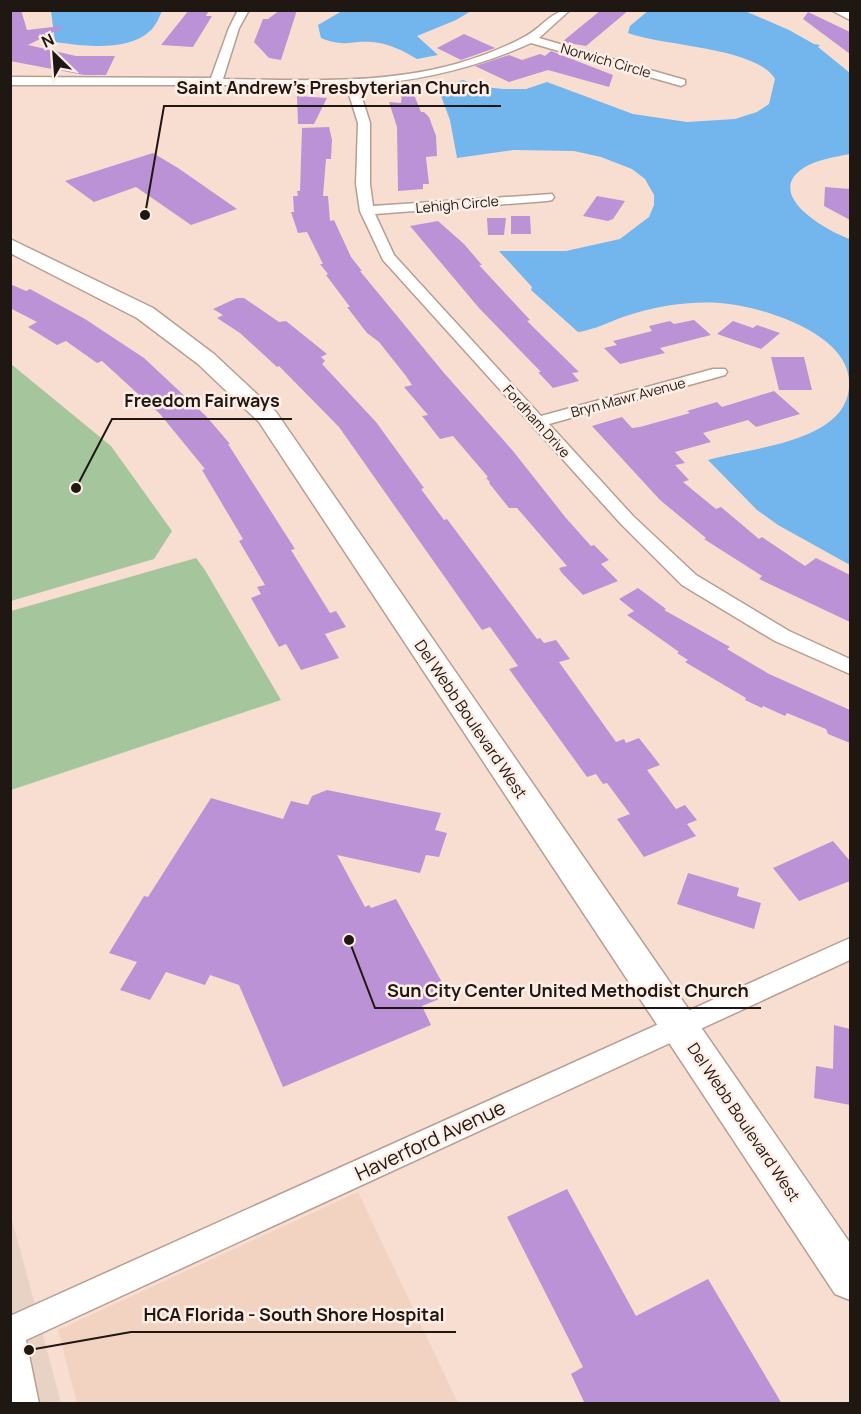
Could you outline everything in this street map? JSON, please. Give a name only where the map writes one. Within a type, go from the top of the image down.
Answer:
[{"type":"street","points":[[216,82],[234,28],[244,10]]},
{"type":"street","points":[[10,81],[351,81],[398,77],[447,68],[486,57],[531,39],[565,10]]},
{"type":"street","points":[[836,10],[850,17]]},
{"type":"street","name":"Norwich Circle","points":[[531,39],[681,82]]},
{"type":"street","name":"Fordham Drive","points":[[351,81],[364,123],[363,184],[368,211],[388,256],[627,520],[689,580],[782,636],[850,667]]},
{"type":"street","name":"Lehigh Circle","points":[[368,211],[547,197]]},
{"type":"street","name":"Del Webb Boulevard West","points":[[10,245],[145,313],[206,359],[268,417],[850,1280]]},
{"type":"street","name":"Bryn Mawr Avenue","points":[[537,422],[719,372]]},
{"type":"street","name":"Haverford Avenue","points":[[10,1332],[850,949]]},
{"type":"street","points":[[10,1338],[24,1404]]},
{"type":"shaded area","points":[[358,1192],[458,1403],[77,1403],[58,1330]]},
{"type":"shaded area","points":[[10,1213],[33,1297],[61,1403],[11,1403]]},
{"type":"green space","points":[[11,364],[111,446],[172,531],[154,559],[11,601]]},
{"type":"green space","points":[[196,558],[281,700],[11,790],[11,611]]},
{"type":"water","points":[[649,10],[745,11],[820,45],[818,47],[850,73],[850,154],[810,164],[793,178],[790,189],[794,200],[814,220],[850,239],[850,565],[778,525],[757,510],[708,460],[771,446],[803,436],[833,419],[845,403],[849,388],[847,369],[837,352],[822,338],[802,326],[758,310],[720,303],[660,307],[637,312],[578,332],[531,290],[532,287],[499,251],[566,251],[620,239],[649,217],[654,205],[654,195],[645,179],[632,169],[601,157],[574,151],[513,150],[457,158],[450,120],[438,88],[463,80],[483,87],[504,89],[526,89],[547,82],[633,114],[687,122],[735,119],[757,112],[769,104],[775,79],[765,68],[729,54],[628,33],[630,26]]},
{"type":"water","points":[[51,11],[162,11],[154,27],[141,38],[118,45],[105,46],[55,42]]},
{"type":"water","points":[[342,11],[471,11],[456,20],[417,36],[438,55],[417,59],[384,44],[342,43],[321,38],[318,25]]},
{"type":"building","points":[[10,10],[21,10],[27,30],[61,26],[62,28],[28,45],[76,56],[115,56],[106,75],[84,75],[10,61]]},
{"type":"building","points":[[189,10],[209,10],[206,16],[212,16],[193,47],[161,45]]},
{"type":"building","points":[[280,10],[297,10],[281,60],[269,58],[254,42],[263,19],[268,19]]},
{"type":"building","points":[[601,10],[629,10],[586,46],[562,42]]},
{"type":"building","points":[[808,12],[850,32],[850,54],[803,19]]},
{"type":"building","points":[[464,34],[495,48],[461,60],[437,48]]},
{"type":"building","points":[[551,51],[613,75],[609,87],[548,70],[509,82],[475,66],[509,55],[522,60],[540,54],[545,56]]},
{"type":"building","points":[[403,82],[409,82],[421,112],[429,117],[436,136],[437,156],[426,157],[429,184],[423,184],[423,189],[398,191],[397,127],[389,102],[401,103]]},
{"type":"building","points":[[297,96],[327,98],[314,124],[298,124]]},
{"type":"building","points":[[329,127],[332,140],[331,159],[326,159],[323,196],[328,196],[330,221],[334,220],[351,257],[444,373],[513,451],[566,518],[591,546],[594,545],[609,560],[601,564],[618,581],[583,595],[561,572],[559,568],[567,566],[517,508],[509,508],[489,483],[486,478],[488,477],[453,436],[440,439],[422,416],[428,415],[404,387],[412,385],[406,376],[347,307],[350,307],[320,264],[323,264],[307,232],[298,233],[291,212],[294,212],[293,196],[298,196],[297,191],[300,191],[302,128]]},
{"type":"building","points":[[153,153],[237,209],[191,225],[136,187],[94,202],[65,181]]},
{"type":"building","points":[[825,187],[850,189],[850,220],[824,206]]},
{"type":"building","points":[[597,196],[625,201],[613,219],[608,221],[583,216]]},
{"type":"building","points":[[511,216],[530,216],[531,234],[511,234]]},
{"type":"building","points":[[487,218],[506,218],[504,235],[488,235]]},
{"type":"building","points":[[438,221],[464,244],[482,265],[479,265],[530,320],[527,321],[579,372],[572,373],[579,381],[553,388],[538,372],[541,372],[479,308],[410,226]]},
{"type":"building","points":[[10,284],[26,291],[30,289],[85,319],[144,358],[206,416],[230,444],[228,444],[295,549],[291,550],[330,613],[336,611],[346,627],[325,634],[339,658],[301,670],[286,644],[279,647],[251,598],[261,594],[257,587],[265,585],[239,541],[243,539],[202,470],[205,469],[160,414],[102,361],[97,363],[66,341],[57,345],[28,327],[37,322],[10,308]]},
{"type":"building","points":[[237,298],[244,298],[279,322],[286,321],[327,354],[321,357],[325,361],[322,364],[376,422],[424,488],[421,489],[444,520],[447,519],[537,639],[540,638],[544,643],[556,640],[570,659],[559,662],[616,742],[624,739],[626,743],[639,738],[660,765],[647,770],[676,809],[685,805],[697,820],[687,824],[696,836],[644,857],[617,819],[630,814],[607,783],[603,784],[596,774],[587,777],[509,669],[518,666],[490,627],[482,630],[339,427],[279,366],[277,367],[240,333],[217,318],[223,315],[213,309]]},
{"type":"building","points":[[694,320],[711,335],[660,348],[665,353],[620,364],[604,348],[617,345],[613,341],[652,331],[649,326],[670,321],[674,324]]},
{"type":"building","points":[[733,321],[753,328],[757,325],[780,333],[761,349],[717,334]]},
{"type":"building","points":[[771,357],[804,357],[812,390],[779,390]]},
{"type":"building","points":[[774,391],[800,414],[756,427],[748,420],[703,433],[711,442],[675,452],[685,463],[675,465],[689,480],[683,482],[716,509],[721,507],[759,539],[762,537],[805,566],[816,558],[850,575],[850,622],[759,579],[762,576],[704,539],[706,538],[660,500],[592,426],[622,417],[632,428],[640,427],[690,413],[687,411],[717,402],[722,407]]},
{"type":"building","points":[[638,588],[666,609],[664,610],[730,647],[727,649],[769,674],[850,710],[850,743],[828,734],[826,729],[787,713],[785,716],[745,700],[746,698],[685,662],[688,660],[677,653],[679,652],[627,615],[634,611],[619,599]]},
{"type":"building","points":[[327,790],[441,813],[435,830],[447,833],[439,857],[426,855],[420,873],[337,855],[365,907],[369,905],[371,908],[396,899],[449,995],[422,1006],[431,1025],[283,1087],[239,985],[210,975],[205,985],[166,972],[150,1000],[120,990],[137,962],[109,953],[144,896],[148,897],[211,798],[283,819],[291,801],[308,805],[312,796]]},
{"type":"building","points":[[833,841],[850,861],[850,881],[799,901],[773,868]]},
{"type":"building","points":[[688,873],[739,888],[737,896],[761,903],[754,929],[677,904]]},
{"type":"building","points":[[834,1025],[850,1029],[850,1105],[814,1098],[816,1066],[833,1069]]},
{"type":"building","points":[[567,1189],[636,1316],[708,1279],[782,1404],[585,1404],[571,1374],[583,1367],[507,1217]]},
{"type":"place","name":"Saint Andrew's Presbyterian Church","points":[[145,215]]},
{"type":"place","name":"Freedom Fairways","points":[[76,488]]},
{"type":"place","name":"Sun City Center United Methodist Church","points":[[349,940]]},
{"type":"place","name":"HCA Florida - South Shore Hospital","points":[[29,1350]]}]
